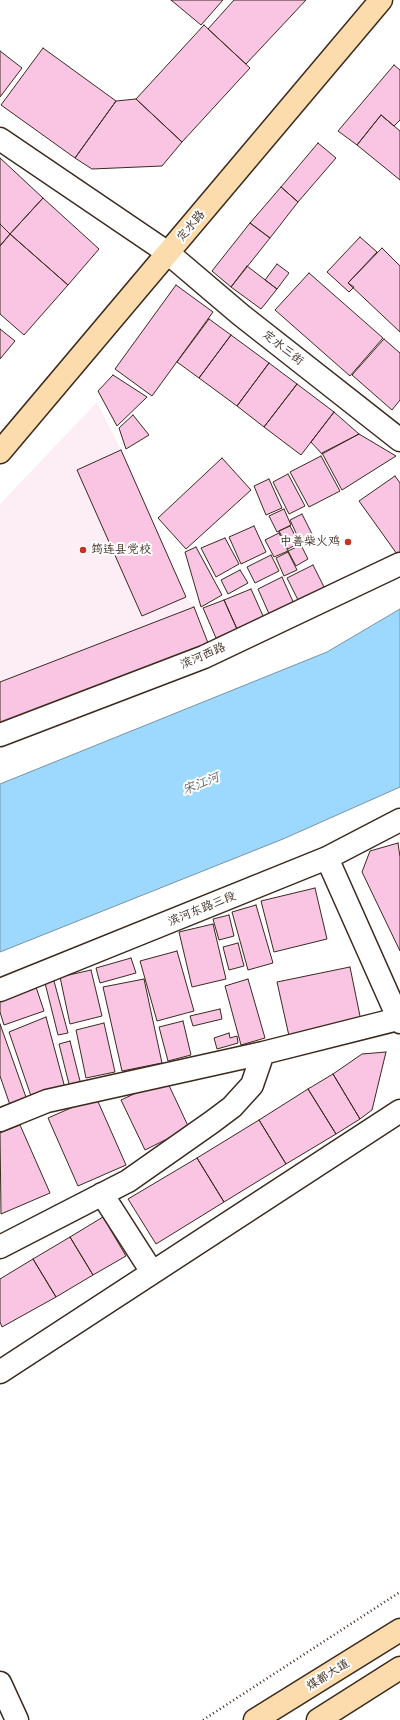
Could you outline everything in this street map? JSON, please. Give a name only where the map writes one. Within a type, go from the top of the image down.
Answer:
[{"type":"main road","name":"定水路","points":[[0,452],[382,0]]},
{"type":"main road","name":"煤都大道","points":[[255,1720],[400,1630]]},
{"type":"main road","points":[[318,1720],[400,1668]]},
{"type":"street","name":"定水三街","points":[[0,139],[168,253],[241,315],[400,440]]},
{"type":"street","name":"滨河西路","points":[[0,735],[204,657],[400,564]]},
{"type":"street","name":"滨河东路三段","points":[[0,990],[327,858],[400,820]]},
{"type":"street","points":[[0,1120],[47,1101],[263,1053],[399,1020],[327,858]]},
{"type":"street","points":[[0,1247],[128,1181],[232,1107],[252,1085],[263,1053]]},
{"type":"street","points":[[0,1372],[400,1112]]},
{"type":"street","points":[[102,1194],[152,1272]]},
{"type":"street","points":[[0,1683],[17,1720]]},
{"type":"path","points":[[203,1720],[400,1592]]},
{"type":"shaded area","name":"筠连县党校","points":[[97,402],[121,450],[186,597],[194,607],[208,643],[0,723],[0,504]]},
{"type":"water","name":"宋江河","points":[[400,609],[400,787],[283,839],[0,952],[0,784],[327,652]]},
{"type":"building","points":[[171,0],[223,0],[201,25]]},
{"type":"building","points":[[234,0],[306,0],[246,64],[208,29]]},
{"type":"building","points":[[204,25],[250,68],[182,142],[136,99]]},
{"type":"building","points":[[43,48],[116,101],[75,158],[1,105]]},
{"type":"building","points":[[0,51],[22,68],[0,97]]},
{"type":"building","points":[[394,65],[400,70],[400,120],[394,126],[381,115],[357,145],[338,131]]},
{"type":"building","points":[[136,99],[182,142],[162,166],[92,169],[75,158],[116,101]]},
{"type":"building","points":[[381,115],[400,131],[400,180],[357,145]]},
{"type":"building","points":[[318,143],[336,158],[298,202],[281,187]]},
{"type":"building","points":[[0,158],[43,198],[10,234],[0,224]]},
{"type":"building","points":[[281,187],[298,202],[270,238],[250,223]]},
{"type":"building","points":[[43,198],[99,249],[68,285],[10,234]]},
{"type":"building","points":[[250,223],[270,238],[231,287],[212,271]]},
{"type":"building","points":[[0,224],[10,234],[0,246]]},
{"type":"building","points":[[10,234],[68,285],[24,335],[0,314],[0,246]]},
{"type":"building","points":[[360,237],[377,252],[348,283],[354,287],[349,292],[327,272]]},
{"type":"building","points":[[382,248],[400,266],[400,332],[348,283]]},
{"type":"building","points":[[277,264],[289,273],[277,289],[265,280]]},
{"type":"building","points":[[247,266],[277,289],[261,309],[231,287]]},
{"type":"building","points":[[309,273],[383,338],[350,376],[275,310]]},
{"type":"building","points":[[176,285],[213,312],[152,396],[115,369]]},
{"type":"building","points":[[209,319],[231,335],[199,378],[177,362]]},
{"type":"building","points":[[0,329],[15,341],[0,359]]},
{"type":"building","points":[[231,335],[269,363],[237,406],[199,378]]},
{"type":"building","points":[[384,339],[400,353],[400,400],[392,410],[352,375]]},
{"type":"building","points":[[269,363],[297,384],[264,427],[237,406]]},
{"type":"building","points":[[113,375],[147,397],[117,426],[98,391]]},
{"type":"building","points":[[297,384],[334,412],[301,455],[264,427]]},
{"type":"building","points":[[334,412],[359,434],[322,454],[311,442]]},
{"type":"building","points":[[133,415],[149,435],[126,449],[119,428]]},
{"type":"building","points":[[359,434],[396,456],[342,490],[322,453]]},
{"type":"building","points":[[121,450],[186,597],[142,616],[77,470]]},
{"type":"building","points":[[321,456],[340,491],[309,507],[290,472]]},
{"type":"building","points":[[222,458],[251,490],[186,549],[158,518]]},
{"type":"building","points":[[288,474],[305,506],[289,514],[273,482]]},
{"type":"building","points":[[395,476],[400,483],[400,553],[397,554],[359,501]]},
{"type":"building","points":[[269,479],[282,508],[266,515],[254,486]]},
{"type":"building","points":[[284,509],[291,525],[277,532],[269,516]]},
{"type":"building","points":[[302,514],[314,538],[301,544],[290,520]]},
{"type":"building","points":[[254,526],[266,552],[241,564],[229,537]]},
{"type":"building","points":[[290,526],[299,543],[288,549],[279,531]]},
{"type":"building","points":[[279,533],[288,551],[274,557],[265,540]]},
{"type":"building","points":[[225,538],[239,564],[216,577],[201,548]]},
{"type":"building","points":[[301,545],[308,559],[296,566],[288,551]]},
{"type":"building","points":[[196,547],[222,595],[201,607],[185,552]]},
{"type":"building","points":[[288,552],[297,570],[284,576],[276,558]]},
{"type":"building","points":[[271,555],[279,571],[255,583],[247,567]]},
{"type":"building","points":[[313,565],[327,593],[301,606],[287,578]]},
{"type":"building","points":[[240,570],[248,583],[228,594],[221,580]]},
{"type":"building","points":[[282,577],[295,606],[270,616],[258,589]]},
{"type":"building","points":[[251,589],[264,618],[237,629],[224,600]]},
{"type":"building","points":[[224,600],[237,629],[216,638],[203,608]]},
{"type":"building","points":[[194,607],[208,643],[0,723],[0,682]]},
{"type":"building","points":[[398,843],[400,857],[400,951],[362,872],[370,851]]},
{"type":"building","points":[[315,888],[327,939],[274,952],[261,901]]},
{"type":"building","points":[[256,905],[273,963],[248,970],[232,912]]},
{"type":"building","points":[[229,915],[234,936],[219,940],[213,919]]},
{"type":"building","points":[[213,924],[226,979],[192,987],[179,932]]},
{"type":"building","points":[[238,943],[244,966],[229,970],[223,947]]},
{"type":"building","points":[[177,951],[194,1011],[157,1021],[140,961]]},
{"type":"building","points":[[131,958],[136,973],[100,983],[96,968]]},
{"type":"building","points":[[350,967],[361,1021],[289,1036],[277,982]]},
{"type":"building","points":[[91,970],[102,1016],[70,1024],[60,977]]},
{"type":"building","points":[[144,979],[162,1063],[122,1071],[103,987]]},
{"type":"building","points":[[248,979],[265,1038],[241,1045],[225,986]]},
{"type":"building","points":[[54,981],[68,1033],[58,1035],[45,983]]},
{"type":"building","points":[[36,987],[44,1011],[4,1025],[0,1012],[0,1000]]},
{"type":"building","points":[[220,1009],[222,1019],[193,1026],[190,1016]]},
{"type":"building","points":[[46,1017],[65,1088],[32,1099],[9,1032]]},
{"type":"building","points":[[183,1021],[191,1055],[168,1061],[159,1027]]},
{"type":"building","points":[[104,1023],[115,1072],[86,1078],[76,1030]]},
{"type":"building","points":[[0,1024],[27,1100],[10,1105],[0,1076]]},
{"type":"building","points":[[229,1033],[230,1038],[237,1036],[238,1043],[217,1049],[214,1038]]},
{"type":"building","points":[[70,1041],[81,1085],[70,1088],[59,1044]]},
{"type":"building","points":[[386,1052],[372,1110],[360,1119],[333,1074],[362,1054]]},
{"type":"building","points":[[333,1074],[360,1119],[336,1134],[308,1089]]},
{"type":"building","points":[[166,1079],[189,1128],[145,1150],[121,1100]]},
{"type":"building","points":[[308,1089],[336,1134],[286,1164],[259,1120]]},
{"type":"building","points":[[96,1097],[126,1165],[78,1186],[48,1118]]},
{"type":"building","points":[[259,1120],[286,1164],[224,1202],[197,1158]]},
{"type":"building","points":[[20,1125],[50,1193],[1,1214],[0,1133]]},
{"type":"building","points":[[197,1158],[224,1202],[156,1244],[128,1199]]},
{"type":"building","points":[[103,1217],[126,1256],[93,1275],[70,1237]]},
{"type":"building","points":[[70,1237],[93,1275],[56,1297],[33,1259]]},
{"type":"building","points":[[33,1259],[56,1297],[2,1327],[0,1322],[0,1279]]},
{"type":"place","name":"中善柴火鸡","points":[[348,542]]},
{"type":"place","name":"筠连县党校","points":[[83,550]]}]
